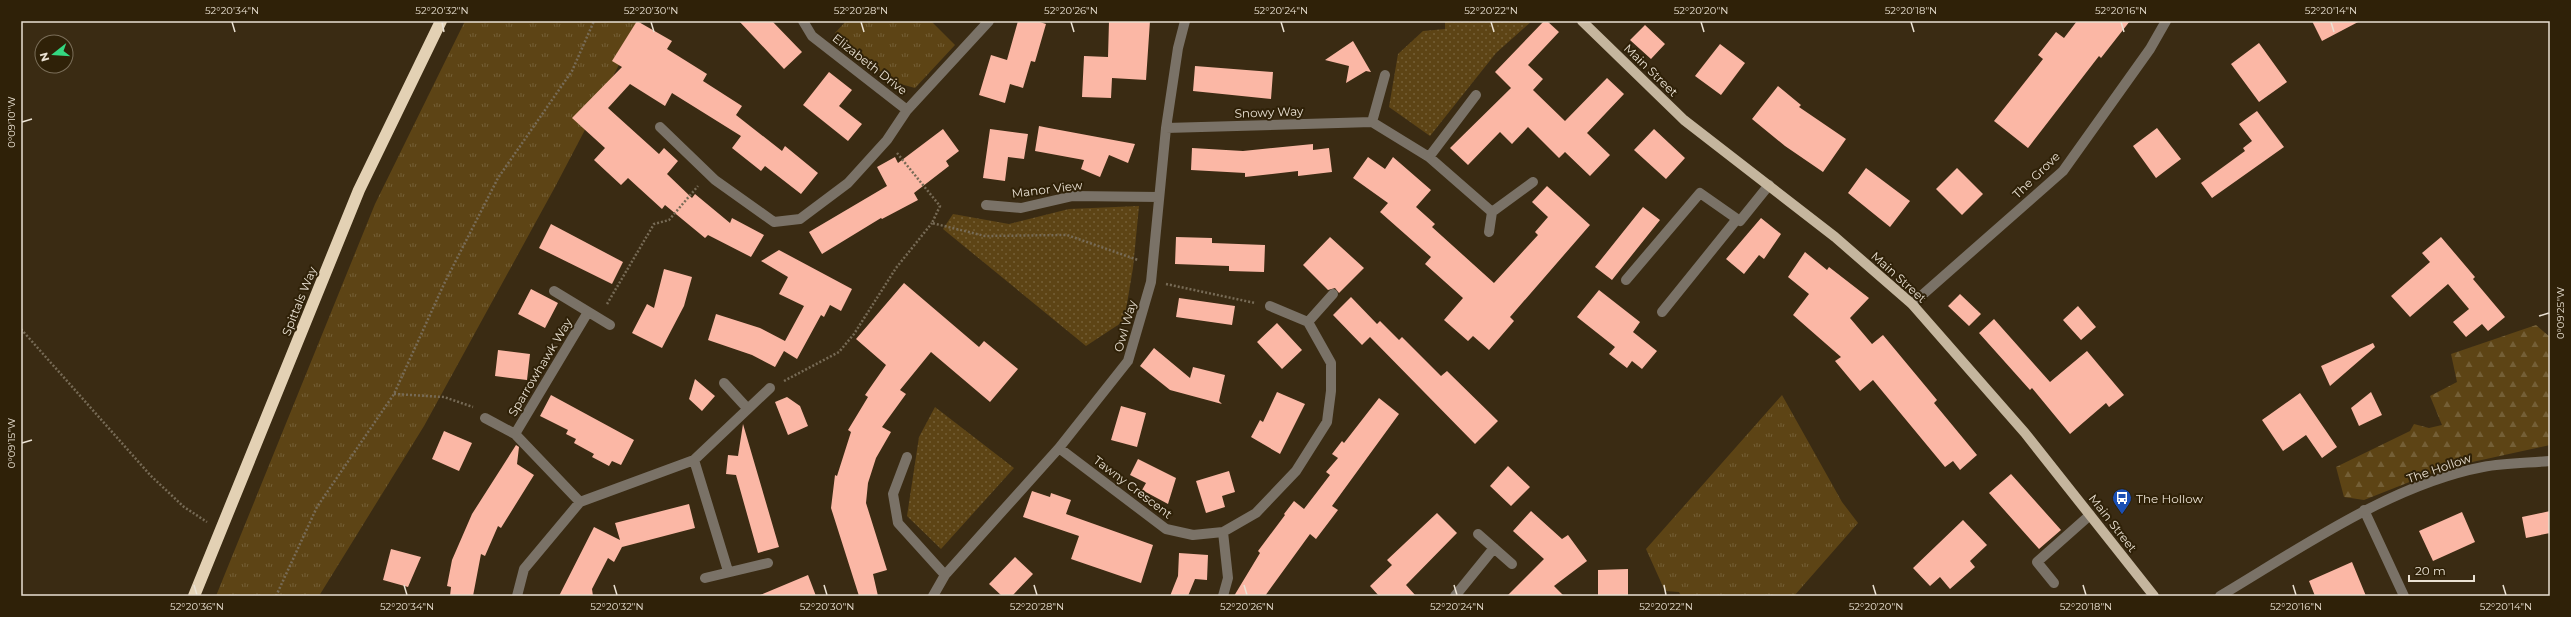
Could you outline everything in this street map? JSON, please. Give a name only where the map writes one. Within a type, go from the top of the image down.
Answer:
[{"type":"highway","name":"Spittals Way","points":[[194,596],[359,190],[441,21]]},
{"type":"main road","name":"Main Street","points":[[1582,21],[1684,120],[1835,237],[1912,304],[2024,433],[2154,596]]},
{"type":"street","name":"Elizabeth Drive","points":[[803,21],[812,36],[907,110]]},
{"type":"street","name":"Elizabeth Drive","points":[[660,127],[709,174],[774,222],[800,219],[848,183],[887,140],[907,110],[989,21]]},
{"type":"street","name":"Owl Way","points":[[933,596],[946,575],[1059,448],[1128,361],[1151,282],[1166,128],[1178,48],[1185,21]]},
{"type":"street","name":"The Grove","points":[[1912,304],[2063,171],[2150,49],[2166,21]]},
{"type":"street","points":[[1385,75],[1372,122],[1429,157],[1492,212]]},
{"type":"street","points":[[1429,157],[1476,95]]},
{"type":"street","name":"Snowy Way","points":[[1166,128],[1372,122]]},
{"type":"street","points":[[1489,232],[1492,212],[1533,182]]},
{"type":"street","points":[[1626,280],[1700,193],[1740,221],[1769,186]]},
{"type":"street","name":"Manor View","points":[[986,205],[1021,208],[1073,196],[1160,197]]},
{"type":"street","points":[[1662,312],[1737,219]]},
{"type":"street","name":"Sparrowhawk Way","points":[[554,291],[610,325]]},
{"type":"street","points":[[1270,306],[1308,322],[1333,294]]},
{"type":"street","name":"Sparrowhawk Way","points":[[516,434],[588,312]]},
{"type":"street","name":"Tawny Crescent","points":[[1059,448],[1166,529],[1193,535],[1223,532],[1256,513],[1296,471],[1327,422],[1331,363],[1308,322]]},
{"type":"street","points":[[724,383],[747,408]]},
{"type":"street","points":[[517,596],[524,570],[580,502],[694,460],[747,408],[770,388]]},
{"type":"street","name":"Sparrowhawk Way","points":[[485,418],[516,434],[580,502]]},
{"type":"street","points":[[906,457],[893,494],[898,523],[946,575]]},
{"type":"street","points":[[694,460],[728,571]]},
{"type":"street","name":"The Hollow","points":[[2220,596],[2364,510],[2440,479],[2483,467],[2550,461]]},
{"type":"street","points":[[2364,510],[2404,596]]},
{"type":"street","points":[[2054,583],[2038,562],[2090,515]]},
{"type":"street","points":[[1223,532],[1228,578],[1223,596]]},
{"type":"street","points":[[1478,534],[1512,564]]},
{"type":"street","points":[[1455,596],[1494,548]]},
{"type":"street","points":[[705,578],[728,571],[768,563]]},
{"type":"path","points":[[276,596],[317,507],[394,394],[444,284],[498,178],[572,71],[594,21]]},
{"type":"path","points":[[598,318],[654,224],[669,220],[709,174]]},
{"type":"path","points":[[770,388],[839,352],[854,334],[896,268],[932,223]]},
{"type":"path","points":[[1151,282],[1270,306]]},
{"type":"path","points":[[21,329],[151,476],[184,507],[221,530]]},
{"type":"path","points":[[394,394],[444,397],[487,412],[485,418]]},
{"type":"green space","points":[[465,21],[642,21],[555,187],[424,426],[319,596],[216,596],[375,204]]},
{"type":"green space","points":[[846,21],[931,21],[955,45],[915,88],[893,82],[835,33]]},
{"type":"green space","points":[[1445,21],[1532,21],[1496,53],[1430,136],[1389,107],[1398,54],[1423,31],[1445,29]]},
{"type":"green space","points":[[1139,206],[1133,268],[1124,321],[1086,346],[943,229],[953,214],[1009,224],[1069,209]]},
{"type":"green space","points":[[2536,325],[2550,337],[2550,445],[2445,468],[2364,500],[2344,497],[2336,467],[2410,431],[2414,424],[2429,428],[2442,425],[2430,396],[2457,382],[2451,354]]},
{"type":"green space","points":[[1782,395],[1842,502],[1858,523],[1794,596],[1681,596],[1679,592],[1665,591],[1646,549]]},
{"type":"green space","points":[[935,407],[1014,468],[941,549],[907,516],[919,437]]},
{"type":"building","points":[[637,21],[672,41],[667,49],[707,74],[703,81],[742,106],[736,115],[782,151],[785,146],[818,173],[801,194],[765,166],[761,171],[732,148],[741,136],[672,93],[665,106],[630,84],[608,108],[659,154],[664,148],[678,161],[667,174],[692,198],[695,194],[730,223],[732,218],[764,235],[751,257],[708,235],[705,238],[665,205],[662,209],[628,178],[621,185],[594,160],[605,148],[572,118],[622,67],[612,61]]},
{"type":"building","points":[[739,21],[772,21],[802,52],[784,69]]},
{"type":"building","points":[[1018,21],[1037,21],[1046,24],[1035,62],[1031,61],[1023,88],[1010,84],[1005,103],[979,95],[991,55],[1007,60]]},
{"type":"building","points":[[1109,21],[1150,21],[1146,80],[1112,78],[1111,98],[1082,97],[1084,56],[1108,57]]},
{"type":"building","points":[[1544,21],[1547,21],[1559,32],[1528,65],[1543,79],[1533,90],[1565,121],[1607,78],[1624,94],[1587,133],[1610,155],[1590,176],[1565,152],[1559,158],[1528,127],[1512,144],[1500,132],[1468,165],[1450,148],[1511,88],[1495,72]]},
{"type":"building","points":[[2077,21],[2130,21],[2101,58],[2099,56],[2028,148],[1994,121],[2043,59],[2038,55],[2056,32],[2064,38]]},
{"type":"building","points":[[2312,21],[2360,21],[2322,41]]},
{"type":"building","points":[[1645,25],[1665,44],[1651,59],[1630,40]]},
{"type":"building","points":[[1353,41],[1371,72],[1366,71],[1346,83],[1349,66],[1325,60]]},
{"type":"building","points":[[2259,43],[2287,82],[2259,102],[2231,64]]},
{"type":"building","points":[[1720,44],[1745,63],[1721,95],[1695,76]]},
{"type":"building","points":[[1195,66],[1273,72],[1271,99],[1193,91]]},
{"type":"building","points":[[829,72],[852,90],[839,106],[862,124],[848,141],[803,105]]},
{"type":"building","points":[[1778,86],[1801,105],[1799,107],[1846,139],[1823,172],[1785,146],[1752,119]]},
{"type":"building","points":[[2257,111],[2284,147],[2212,198],[2201,183],[2245,151],[2243,148],[2252,141],[2239,124]]},
{"type":"building","points":[[1039,126],[1135,144],[1128,163],[1109,155],[1100,177],[1081,169],[1084,160],[1035,151]]},
{"type":"building","points":[[2157,128],[2181,159],[2156,178],[2133,146]]},
{"type":"building","points":[[943,129],[959,151],[946,161],[949,166],[914,193],[918,200],[882,219],[881,218],[822,254],[809,232],[887,186],[877,167],[895,157],[898,163]]},
{"type":"building","points":[[990,129],[1028,134],[1024,159],[1008,157],[1005,181],[983,178]]},
{"type":"building","points":[[1654,129],[1685,158],[1666,179],[1634,150]]},
{"type":"building","points":[[1313,144],[1313,150],[1329,148],[1332,172],[1298,176],[1298,171],[1245,177],[1245,173],[1191,170],[1192,148],[1243,151]]},
{"type":"building","points":[[1368,157],[1385,169],[1393,157],[1431,190],[1416,207],[1435,224],[1432,227],[1494,283],[1538,235],[1535,232],[1548,217],[1532,202],[1547,186],[1590,225],[1510,317],[1514,321],[1489,350],[1473,336],[1468,341],[1444,320],[1463,298],[1425,264],[1431,257],[1380,212],[1388,203],[1353,178]]},
{"type":"building","points":[[1866,168],[1910,201],[1890,227],[1848,193]]},
{"type":"building","points":[[1957,168],[1983,194],[1962,215],[1936,189]]},
{"type":"building","points":[[1643,207],[1660,220],[1612,280],[1595,267]]},
{"type":"building","points":[[1761,218],[1781,234],[1764,259],[1759,255],[1744,274],[1726,259]]},
{"type":"building","points":[[551,224],[623,262],[612,284],[539,248]]},
{"type":"building","points":[[1176,237],[1212,238],[1212,243],[1265,245],[1264,272],[1229,271],[1229,266],[1175,264]]},
{"type":"building","points":[[1330,237],[1364,268],[1339,293],[1335,288],[1328,290],[1303,265]]},
{"type":"building","points":[[2441,237],[2475,277],[2473,279],[2505,317],[2488,331],[2482,324],[2466,337],[2453,322],[2469,309],[2448,284],[2410,317],[2391,296],[2430,262],[2422,253]]},
{"type":"building","points":[[779,250],[852,289],[841,311],[830,305],[824,317],[821,315],[797,359],[784,351],[775,367],[752,355],[708,340],[716,314],[760,328],[785,341],[804,306],[779,294],[788,277],[761,261]]},
{"type":"building","points":[[1805,252],[1827,270],[1829,267],[1869,298],[1850,318],[1872,344],[1883,335],[1937,400],[1934,403],[1977,455],[1960,470],[1953,461],[1945,467],[1873,380],[1860,391],[1835,361],[1841,357],[1793,315],[1809,294],[1788,277]]},
{"type":"building","points":[[664,269],[692,277],[684,306],[662,348],[632,333],[647,304],[654,308]]},
{"type":"building","points":[[904,283],[979,347],[984,341],[1018,369],[990,402],[931,352],[900,390],[906,394],[882,427],[891,432],[876,458],[868,483],[866,503],[887,570],[873,574],[878,596],[859,596],[831,508],[835,475],[837,476],[851,432],[848,430],[868,397],[865,395],[886,365],[856,339]]},
{"type":"building","points":[[531,289],[558,303],[545,328],[518,314]]},
{"type":"building","points":[[1599,290],[1640,322],[1633,332],[1657,351],[1642,369],[1632,361],[1627,368],[1609,354],[1615,347],[1577,317]]},
{"type":"building","points":[[1960,294],[1981,314],[1969,326],[1948,306]]},
{"type":"building","points":[[1351,297],[1377,324],[1380,321],[1399,340],[1402,337],[1441,376],[1447,371],[1498,421],[1475,444],[1370,337],[1362,345],[1333,315]]},
{"type":"building","points":[[1179,298],[1235,306],[1232,325],[1176,317]]},
{"type":"building","points":[[2078,306],[2096,327],[2081,340],[2063,320]]},
{"type":"building","points":[[1994,319],[2050,382],[2087,351],[2124,395],[2109,407],[2106,403],[2070,434],[2032,388],[2030,390],[1979,333]]},
{"type":"building","points":[[1277,323],[1302,350],[1282,369],[1257,342]]},
{"type":"building","points":[[2373,343],[2375,347],[2330,386],[2321,366]]},
{"type":"building","points":[[1154,348],[1190,378],[1193,367],[1225,375],[1219,401],[1222,404],[1170,390],[1140,366]]},
{"type":"building","points":[[498,350],[530,354],[527,380],[495,376]]},
{"type":"building","points":[[695,379],[715,396],[702,411],[689,399]]},
{"type":"building","points":[[1277,392],[1305,404],[1280,454],[1251,437],[1260,420],[1263,422]]},
{"type":"building","points":[[2371,392],[2382,415],[2359,426],[2351,408]]},
{"type":"building","points":[[2300,393],[2337,447],[2322,458],[2306,435],[2283,451],[2262,420]]},
{"type":"building","points":[[551,395],[634,440],[621,465],[612,461],[609,466],[592,457],[594,454],[574,443],[576,439],[566,434],[568,430],[540,416]]},
{"type":"building","points":[[787,397],[800,406],[808,426],[788,435],[775,402]]},
{"type":"building","points":[[1379,398],[1399,414],[1332,506],[1338,510],[1316,539],[1310,534],[1265,596],[1234,596],[1260,553],[1258,551],[1285,515],[1284,514],[1294,501],[1304,509],[1330,475],[1326,472],[1338,458],[1332,454],[1342,441],[1344,443]]},
{"type":"building","points":[[1121,406],[1146,413],[1137,447],[1111,440]]},
{"type":"building","points":[[743,424],[779,547],[758,553],[736,475],[726,474],[728,455],[738,456]]},
{"type":"building","points":[[444,431],[472,443],[459,471],[432,459]]},
{"type":"building","points":[[516,445],[519,447],[517,464],[534,475],[501,528],[498,526],[485,556],[481,554],[473,596],[450,596],[451,587],[447,586],[452,560],[472,514]]},
{"type":"building","points":[[1138,459],[1176,478],[1168,504],[1142,490],[1146,483],[1130,475]]},
{"type":"building","points":[[1508,466],[1530,487],[1511,506],[1490,486]]},
{"type":"building","points":[[1229,471],[1235,492],[1222,496],[1225,507],[1206,513],[1196,481]]},
{"type":"building","points":[[2011,474],[2061,530],[2039,549],[1989,493]]},
{"type":"building","points":[[1032,491],[1050,497],[1051,493],[1071,500],[1066,514],[1153,545],[1141,583],[1071,559],[1079,536],[1023,517]]},
{"type":"building","points":[[689,504],[695,528],[622,547],[614,562],[608,558],[592,589],[593,596],[559,596],[594,527],[620,540],[615,523]]},
{"type":"building","points":[[1531,511],[1562,539],[1568,535],[1587,561],[1554,586],[1564,596],[1507,596],[1544,559],[1513,531]]},
{"type":"building","points":[[2550,511],[2550,533],[2526,538],[2522,517]]},
{"type":"building","points":[[2462,512],[2475,542],[2433,561],[2419,531]]},
{"type":"building","points":[[1437,513],[1457,533],[1406,585],[1416,596],[1379,596],[1370,586],[1392,565],[1387,560]]},
{"type":"building","points":[[1963,520],[1987,545],[1970,561],[1975,567],[1950,589],[1940,577],[1930,586],[1913,568]]},
{"type":"building","points":[[391,549],[421,557],[408,587],[383,580]]},
{"type":"building","points":[[1179,553],[1208,555],[1207,580],[1195,579],[1188,596],[1170,596],[1178,576]]},
{"type":"building","points":[[1015,557],[1033,574],[1012,596],[1002,596],[989,584]]},
{"type":"building","points":[[2352,562],[2366,596],[2315,596],[2309,581]]},
{"type":"building","points":[[1628,569],[1628,596],[1598,596],[1598,570]]},
{"type":"building","points":[[808,575],[816,596],[758,596]]},
{"type":"place","name":"The Hollow","points":[[2122,515]]}]
